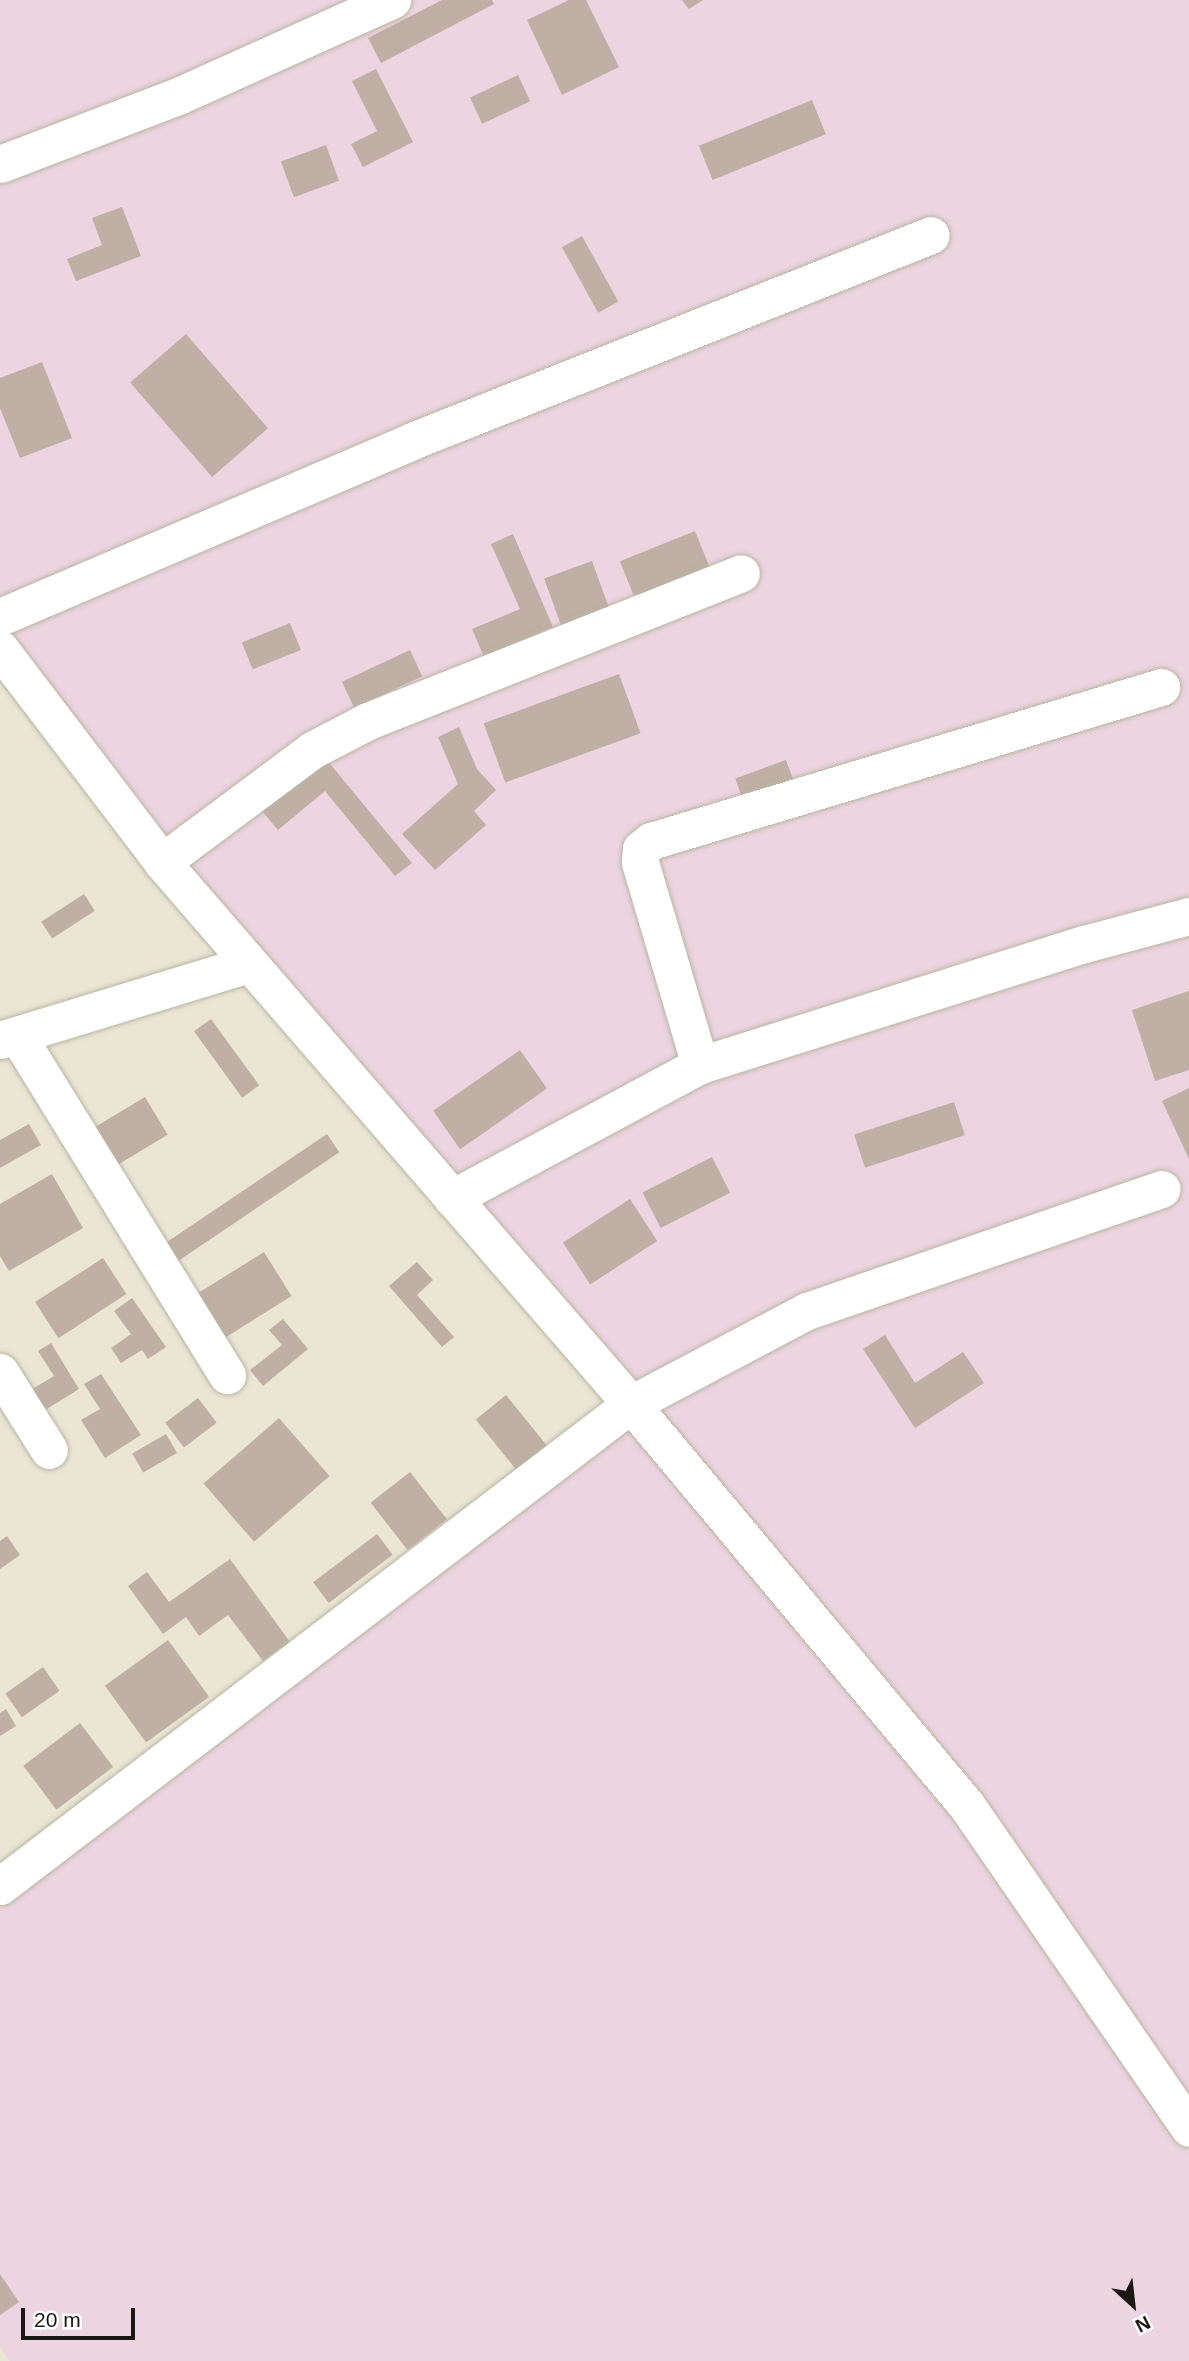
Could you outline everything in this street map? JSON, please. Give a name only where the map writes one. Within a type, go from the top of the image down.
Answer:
[{"type":"street","points":[[0,164],[178,96],[392,0]]},
{"type":"street","points":[[0,617],[411,441],[931,235]]},
{"type":"street","points":[[162,862],[312,750],[368,721],[741,573]]},
{"type":"street","points":[[0,649],[162,862],[631,1404],[967,1806],[1189,2128]]},
{"type":"street","points":[[700,1065],[640,862],[641,849],[651,841],[1161,687]]},
{"type":"street","points":[[452,1198],[700,1065],[1084,944],[1189,916]]},
{"type":"street","points":[[227,1375],[8,1038],[248,964]]},
{"type":"street","points":[[0,1886],[631,1404],[807,1311],[1163,1189]]},
{"type":"street","points":[[0,1372],[49,1450]]},
{"type":"shaded area","points":[[0,0],[1189,0],[1189,2361],[10,2361],[0,2347],[0,1886],[630,1404],[0,676]]},
{"type":"building","points":[[442,0],[492,0],[494,4],[381,63],[368,38]]},
{"type":"building","points":[[569,0],[586,0],[619,67],[562,95],[527,20]]},
{"type":"building","points":[[682,0],[703,0],[689,9]]},
{"type":"building","points":[[376,69],[413,142],[363,167],[351,144],[377,131],[352,81]]},
{"type":"building","points":[[518,75],[530,101],[482,124],[470,97]]},
{"type":"building","points":[[812,100],[826,134],[713,180],[699,146]]},
{"type":"building","points":[[326,145],[339,181],[294,197],[281,161]]},
{"type":"building","points":[[122,207],[141,256],[76,281],[67,259],[102,245],[92,218]]},
{"type":"building","points":[[582,236],[618,302],[598,313],[562,247]]},
{"type":"building","points":[[186,334],[268,428],[212,477],[130,383]]},
{"type":"building","points":[[42,362],[72,438],[20,458],[0,408],[0,378]]},
{"type":"building","points":[[695,531],[711,570],[636,600],[620,561]]},
{"type":"building","points":[[513,534],[553,627],[484,657],[472,629],[520,609],[491,544]]},
{"type":"building","points":[[592,561],[609,609],[562,626],[544,578]]},
{"type":"building","points":[[290,623],[301,650],[253,669],[242,642]]},
{"type":"building","points":[[410,650],[422,676],[354,708],[342,682]]},
{"type":"building","points":[[619,674],[641,733],[505,782],[484,723]]},
{"type":"building","points":[[459,727],[477,769],[496,790],[474,811],[486,825],[435,870],[402,834],[458,784],[438,737]]},
{"type":"building","points":[[326,759],[412,863],[395,876],[325,791],[278,830],[262,811]]},
{"type":"building","points":[[786,760],[794,782],[743,800],[735,778]]},
{"type":"building","points":[[84,894],[95,911],[52,939],[41,922]]},
{"type":"building","points":[[1189,991],[1189,1070],[1155,1081],[1132,1010]]},
{"type":"building","points":[[211,1019],[259,1085],[242,1098],[194,1031]]},
{"type":"building","points":[[520,1050],[547,1089],[460,1149],[433,1111]]},
{"type":"building","points":[[1189,1088],[1189,1159],[1162,1101]]},
{"type":"building","points":[[145,1097],[168,1135],[112,1168],[89,1130]]},
{"type":"building","points":[[954,1102],[965,1135],[865,1168],[854,1134]]},
{"type":"building","points":[[29,1124],[41,1145],[0,1168],[0,1140]]},
{"type":"building","points":[[327,1134],[339,1152],[173,1265],[160,1246]]},
{"type":"building","points":[[712,1157],[730,1193],[661,1228],[643,1192]]},
{"type":"building","points":[[52,1174],[83,1228],[9,1271],[0,1256],[0,1204]]},
{"type":"building","points":[[630,1199],[657,1241],[590,1285],[563,1243]]},
{"type":"building","points":[[264,1252],[292,1296],[225,1337],[198,1293]]},
{"type":"building","points":[[103,1258],[126,1294],[58,1338],[35,1302]]},
{"type":"building","points":[[417,1262],[433,1280],[417,1295],[454,1337],[442,1347],[389,1286]]},
{"type":"building","points":[[132,1298],[166,1347],[148,1359],[142,1350],[121,1363],[111,1348],[131,1334],[114,1311]]},
{"type":"building","points":[[283,1319],[308,1349],[263,1386],[250,1370],[282,1345],[269,1330]]},
{"type":"building","points":[[885,1335],[915,1383],[963,1352],[984,1383],[915,1428],[863,1349]]},
{"type":"building","points":[[51,1343],[79,1389],[42,1412],[29,1391],[54,1376],[38,1351]]},
{"type":"building","points":[[101,1374],[141,1435],[105,1458],[81,1420],[100,1409],[84,1384]]},
{"type":"building","points":[[506,1395],[551,1451],[521,1475],[476,1420]]},
{"type":"building","points":[[198,1398],[217,1423],[184,1447],[165,1423]]},
{"type":"building","points":[[279,1418],[330,1476],[254,1542],[204,1484]]},
{"type":"building","points":[[166,1434],[177,1453],[143,1473],[132,1454]]},
{"type":"building","points":[[410,1472],[447,1519],[408,1550],[371,1503]]},
{"type":"building","points":[[377,1534],[393,1555],[329,1603],[313,1582]]},
{"type":"building","points":[[7,1536],[20,1555],[0,1569],[0,1541]]},
{"type":"building","points":[[230,1559],[290,1642],[263,1661],[228,1615],[199,1636],[186,1617],[163,1634],[128,1586],[147,1572],[169,1602]]},
{"type":"building","points":[[168,1640],[209,1697],[146,1742],[105,1686]]},
{"type":"building","points":[[43,1667],[60,1691],[22,1717],[5,1693]]},
{"type":"building","points":[[6,1709],[16,1726],[0,1736],[0,1713]]},
{"type":"building","points":[[80,1723],[113,1767],[56,1810],[23,1766]]},
{"type":"building","points":[[0,2274],[19,2302],[0,2315]]}]
